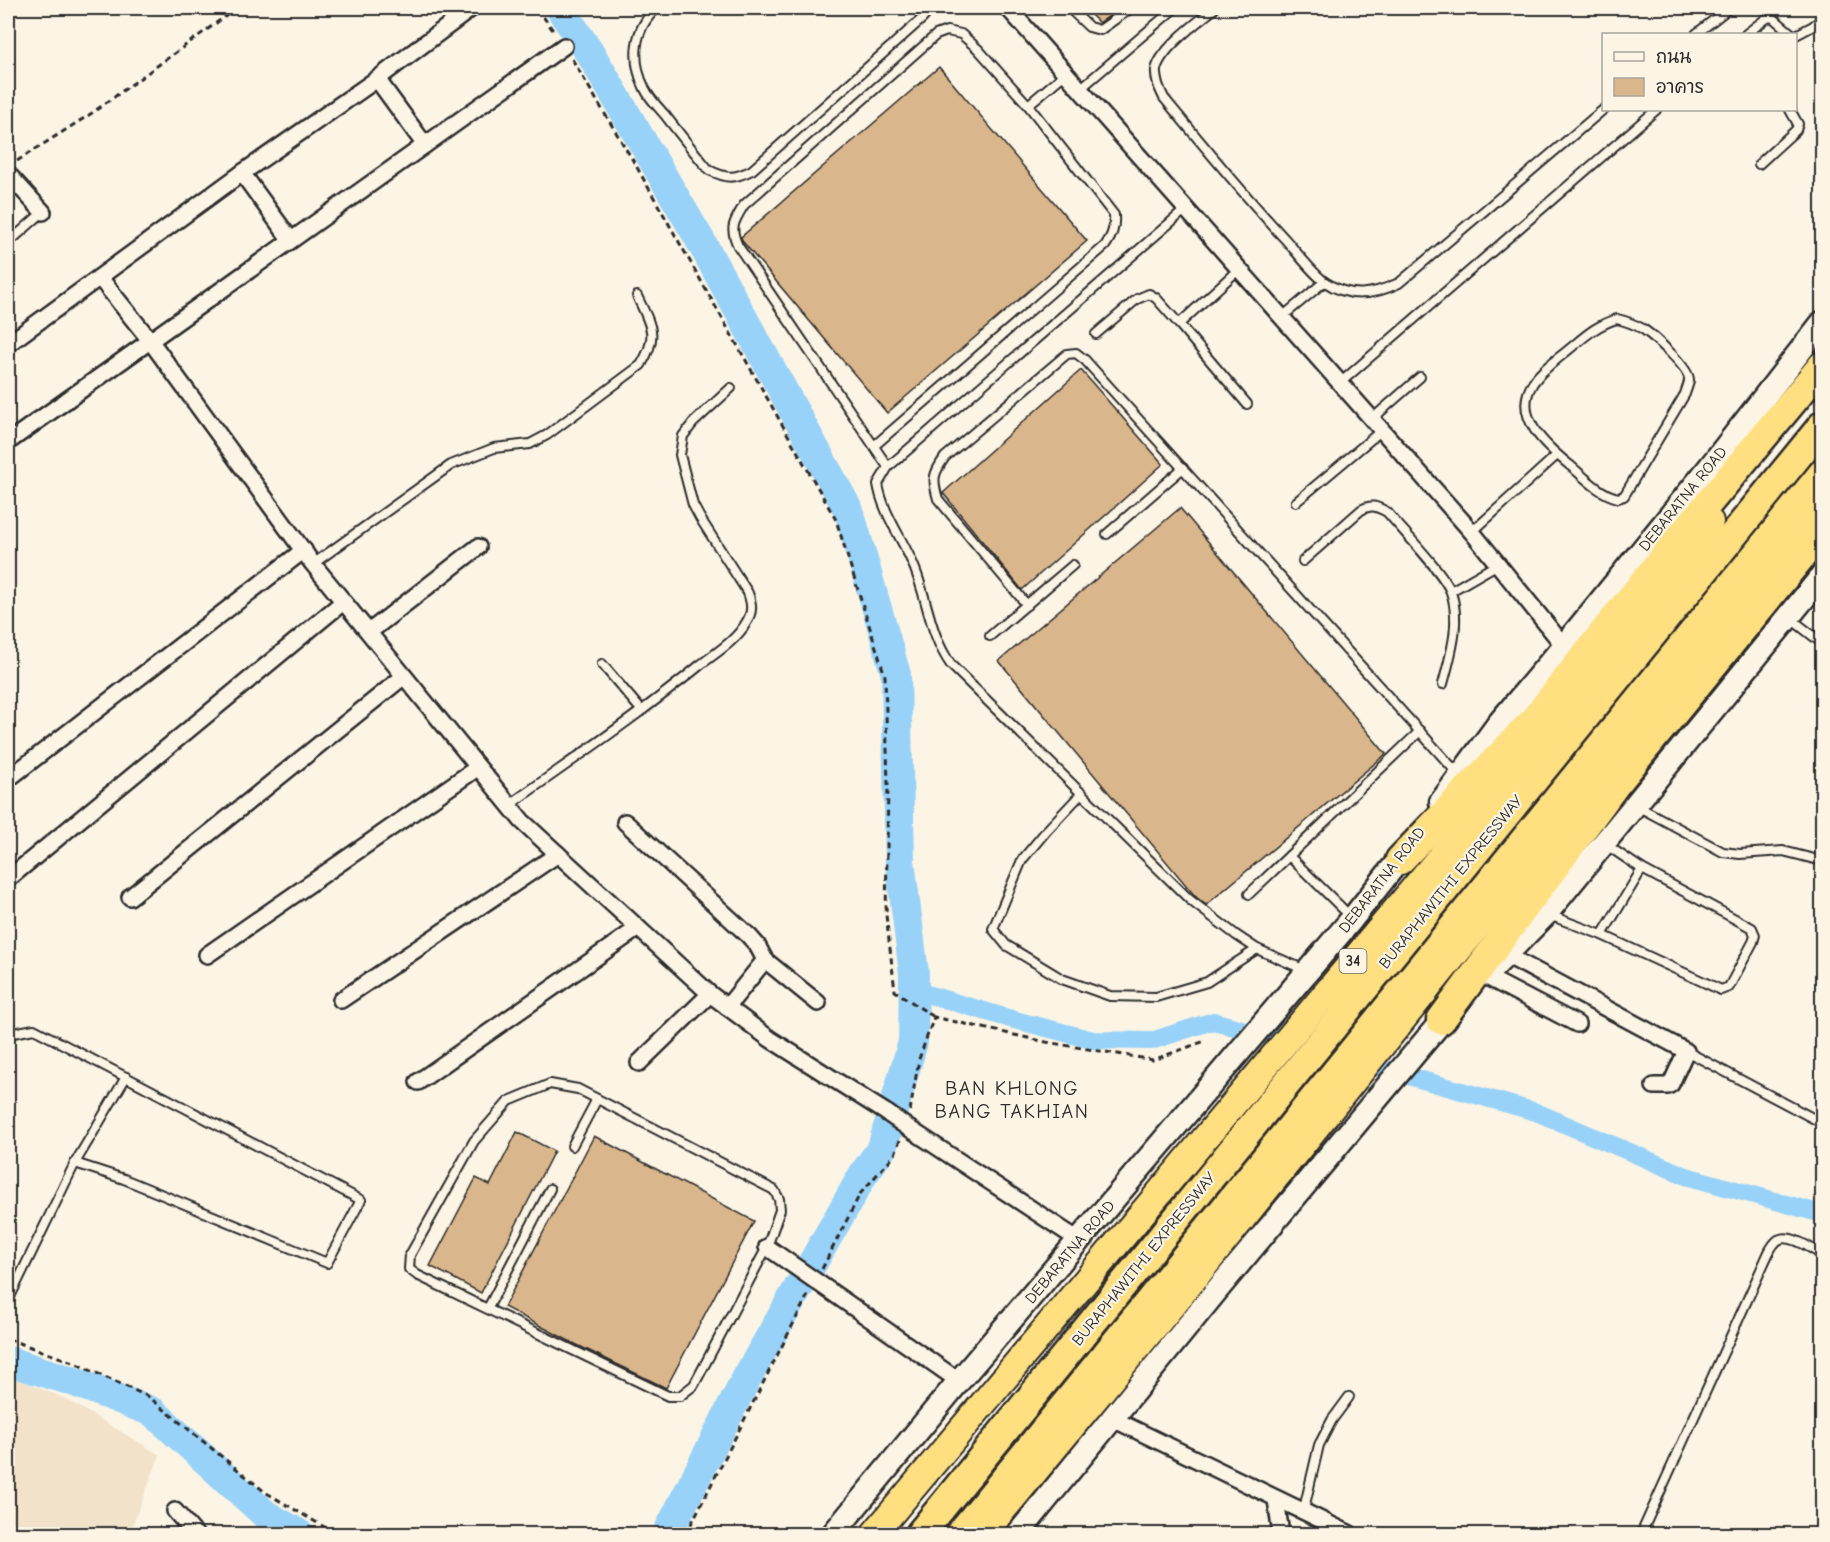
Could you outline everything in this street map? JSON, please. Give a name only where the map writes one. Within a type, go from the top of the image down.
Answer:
[{"type":"highway","points":[[1400,860],[1532,722],[1661,560],[1822,366]]},
{"type":"highway","name":"DEBARATNA ROAD","points":[[874,1534],[1548,728],[1822,379]]},
{"type":"highway","name":"BURAPHAWITHI EXPRESSWAY","points":[[920,1534],[1822,426]]},
{"type":"highway","name":"BURAPHAWITHI EXPRESSWAY","points":[[960,1534],[1822,474]]},
{"type":"highway","points":[[983,1534],[1197,1275],[1822,498]]},
{"type":"highway","points":[[1441,1020],[1616,784],[1822,531]]},
{"type":"main road","name":"DEBARATNA ROAD","points":[[833,1534],[959,1381],[1352,919],[1400,860],[1499,723],[1564,646],[1822,323]]},
{"type":"main road","points":[[1018,1534],[1441,1020],[1546,914],[1822,576]]},
{"type":"street","points":[[8,344],[472,8]]},
{"type":"street","points":[[1008,8],[1472,532],[1564,646]]},
{"type":"street","points":[[8,442],[149,339],[564,46]]},
{"type":"street","points":[[377,79],[424,145]]},
{"type":"street","points":[[8,174],[42,212]]},
{"type":"street","points":[[242,174],[290,239]]},
{"type":"street","points":[[100,278],[149,339],[313,564],[508,806],[638,928],[727,1007],[770,1039],[906,1125],[1080,1241]]},
{"type":"street","points":[[369,632],[478,547]]},
{"type":"street","points":[[8,779],[304,550]]},
{"type":"street","points":[[8,879],[344,603]]},
{"type":"street","points":[[130,897],[403,677]]},
{"type":"street","points":[[207,955],[477,768]]},
{"type":"street","points":[[625,822],[749,936],[765,960],[818,1003]]},
{"type":"street","points":[[340,1000],[558,854]]},
{"type":"street","points":[[418,1082],[638,928]]},
{"type":"street","points":[[1506,955],[1686,1051],[1671,1084],[1654,1086]]},
{"type":"street","points":[[727,1007],[765,960]]},
{"type":"street","points":[[1485,976],[1577,1024]]},
{"type":"street","points":[[639,1063],[710,994]]},
{"type":"street","points":[[767,1247],[815,1278],[959,1381]]},
{"type":"street","points":[[1113,1419],[1350,1534]]},
{"type":"street","points":[[1276,1500],[1281,1534]]},
{"type":"street","points":[[175,1511],[195,1534]]},
{"type":"lane","points":[[657,8],[645,18],[639,31],[636,48],[637,68],[645,90],[709,170],[720,176],[736,178],[752,170],[923,18],[931,8]]},
{"type":"lane","points":[[1069,8],[1089,27],[1100,30],[1131,8]]},
{"type":"lane","points":[[1080,89],[1175,8]]},
{"type":"lane","points":[[1215,8],[1160,57],[1156,72],[1158,87],[1164,98],[1244,195],[1324,282],[1348,292],[1366,295],[1398,283],[1602,111]]},
{"type":"lane","points":[[1697,33],[1729,8]]},
{"type":"lane","points":[[1747,33],[1767,18],[1772,17],[1793,33]]},
{"type":"lane","points":[[1796,33],[1814,26],[1822,19]]},
{"type":"lane","points":[[874,446],[1105,246],[1112,236],[1114,215],[1028,105],[978,49],[961,34],[947,31],[936,35],[744,205],[734,223],[732,233],[738,246],[888,467]]},
{"type":"lane","points":[[1028,105],[1066,73]]},
{"type":"lane","points":[[1340,383],[1655,111]]},
{"type":"lane","points":[[1759,164],[1796,130],[1798,124],[1791,111]]},
{"type":"lane","points":[[1186,209],[888,467],[878,484],[880,498],[915,566],[939,648],[951,665],[1191,900],[1257,949],[1308,971]]},
{"type":"lane","points":[[8,243],[42,212]]},
{"type":"lane","points":[[1179,324],[1239,269]]},
{"type":"lane","points":[[1282,317],[1324,282]]},
{"type":"lane","points":[[1096,334],[1137,299],[1149,294],[1179,324],[1247,404]]},
{"type":"lane","points":[[313,564],[451,465],[494,448],[530,444],[548,435],[641,365],[651,349],[652,338],[650,324],[637,296]]},
{"type":"lane","points":[[1617,319],[1628,321],[1644,330],[1687,373],[1689,380],[1685,393],[1624,495],[1617,498],[1602,492],[1557,455],[1532,427],[1527,410],[1527,399],[1532,384],[1544,370],[1598,326],[1617,319]]},
{"type":"lane","points":[[1027,604],[938,499],[933,483],[935,470],[945,457],[1067,354],[1076,352],[1460,776]]},
{"type":"lane","points":[[1296,502],[1377,424],[1420,377]]},
{"type":"lane","points":[[508,806],[642,711],[735,637],[751,614],[752,604],[748,593],[699,518],[693,505],[680,455],[683,436],[731,388]]},
{"type":"lane","points":[[1472,532],[1557,455]]},
{"type":"lane","points":[[1107,534],[1183,468]]},
{"type":"lane","points":[[1304,561],[1360,510],[1369,506],[1377,506],[1387,512],[1440,574],[1451,591],[1455,622],[1453,647],[1443,684]]},
{"type":"lane","points":[[1451,591],[1498,564]]},
{"type":"lane","points":[[990,636],[1073,565]]},
{"type":"lane","points":[[1789,617],[1822,643]]},
{"type":"lane","points":[[602,664],[642,711]]},
{"type":"lane","points":[[1249,894],[1420,731]]},
{"type":"lane","points":[[1082,793],[1022,860],[993,929],[1006,945],[1062,979],[1110,996],[1156,997],[1207,982],[1257,949]]},
{"type":"lane","points":[[1636,805],[1723,852],[1740,854],[1783,851],[1822,861]]},
{"type":"lane","points":[[1546,914],[1602,934],[1721,990],[1729,987],[1753,942],[1755,935],[1752,928],[1642,869],[1604,844]]},
{"type":"lane","points":[[1289,856],[1352,919]]},
{"type":"lane","points":[[1602,934],[1642,869]]},
{"type":"lane","points":[[8,1034],[34,1029],[361,1200],[327,1263],[124,1179],[75,1163]]},
{"type":"lane","points":[[1686,1051],[1822,1123]]},
{"type":"lane","points":[[8,1301],[10,1289],[75,1163],[126,1077]]},
{"type":"lane","points":[[550,1084],[578,1089],[597,1099],[774,1190],[779,1199],[780,1210],[767,1247],[694,1385],[680,1396],[668,1396],[417,1275],[409,1269],[410,1255],[474,1141],[509,1101],[550,1084]]},
{"type":"lane","points":[[572,1146],[597,1099]]},
{"type":"lane","points":[[488,1308],[550,1189]]},
{"type":"lane","points":[[1641,1534],[1776,1241],[1783,1239],[1801,1242],[1822,1255]]},
{"type":"lane","points":[[1303,1513],[1319,1445],[1332,1420],[1349,1397]]},
{"type":"path","points":[[17,160],[92,113],[237,8]]},
{"type":"path","points":[[537,8],[564,46],[634,164],[836,520],[885,676],[888,785],[886,915],[895,991],[934,1017],[1046,1041],[1153,1060],[1206,1041]]},
{"type":"path","points":[[686,1534],[860,1194],[896,1154],[906,1125],[919,1059],[934,1017]]},
{"type":"path","points":[[8,1339],[70,1361],[149,1397],[265,1492],[336,1534]]},
{"type":"shaded area","points":[[8,1375],[66,1399],[160,1455],[129,1534],[8,1534]]},
{"type":"building","points":[[1084,8],[1121,8],[1099,23]]},
{"type":"building","points":[[939,67],[1087,241],[887,413],[741,237]]},
{"type":"building","points":[[1081,370],[1163,464],[1022,590],[943,493]]},
{"type":"building","points":[[1180,508],[1386,754],[1206,905],[1195,896],[999,661]]},
{"type":"building","points":[[517,1132],[554,1151],[481,1293],[430,1266],[476,1178],[490,1185]]},
{"type":"building","points":[[594,1136],[754,1221],[666,1388],[504,1307]]},
{"type":"waterway","points":[[560,8],[593,58],[699,238],[849,511],[896,675],[900,861],[914,973],[913,1042],[882,1148],[863,1175],[746,1379],[667,1534]]},
{"type":"waterway","points":[[913,990],[1093,1040],[1151,1041],[1213,1021],[1536,1112],[1686,1176],[1822,1214]]},
{"type":"waterway","points":[[8,1361],[72,1381],[153,1412],[266,1515],[299,1534]]},
{"type":"district","name":"BAN KHLONG BANG TAKHIAN","points":[[1012,1100]]}]
